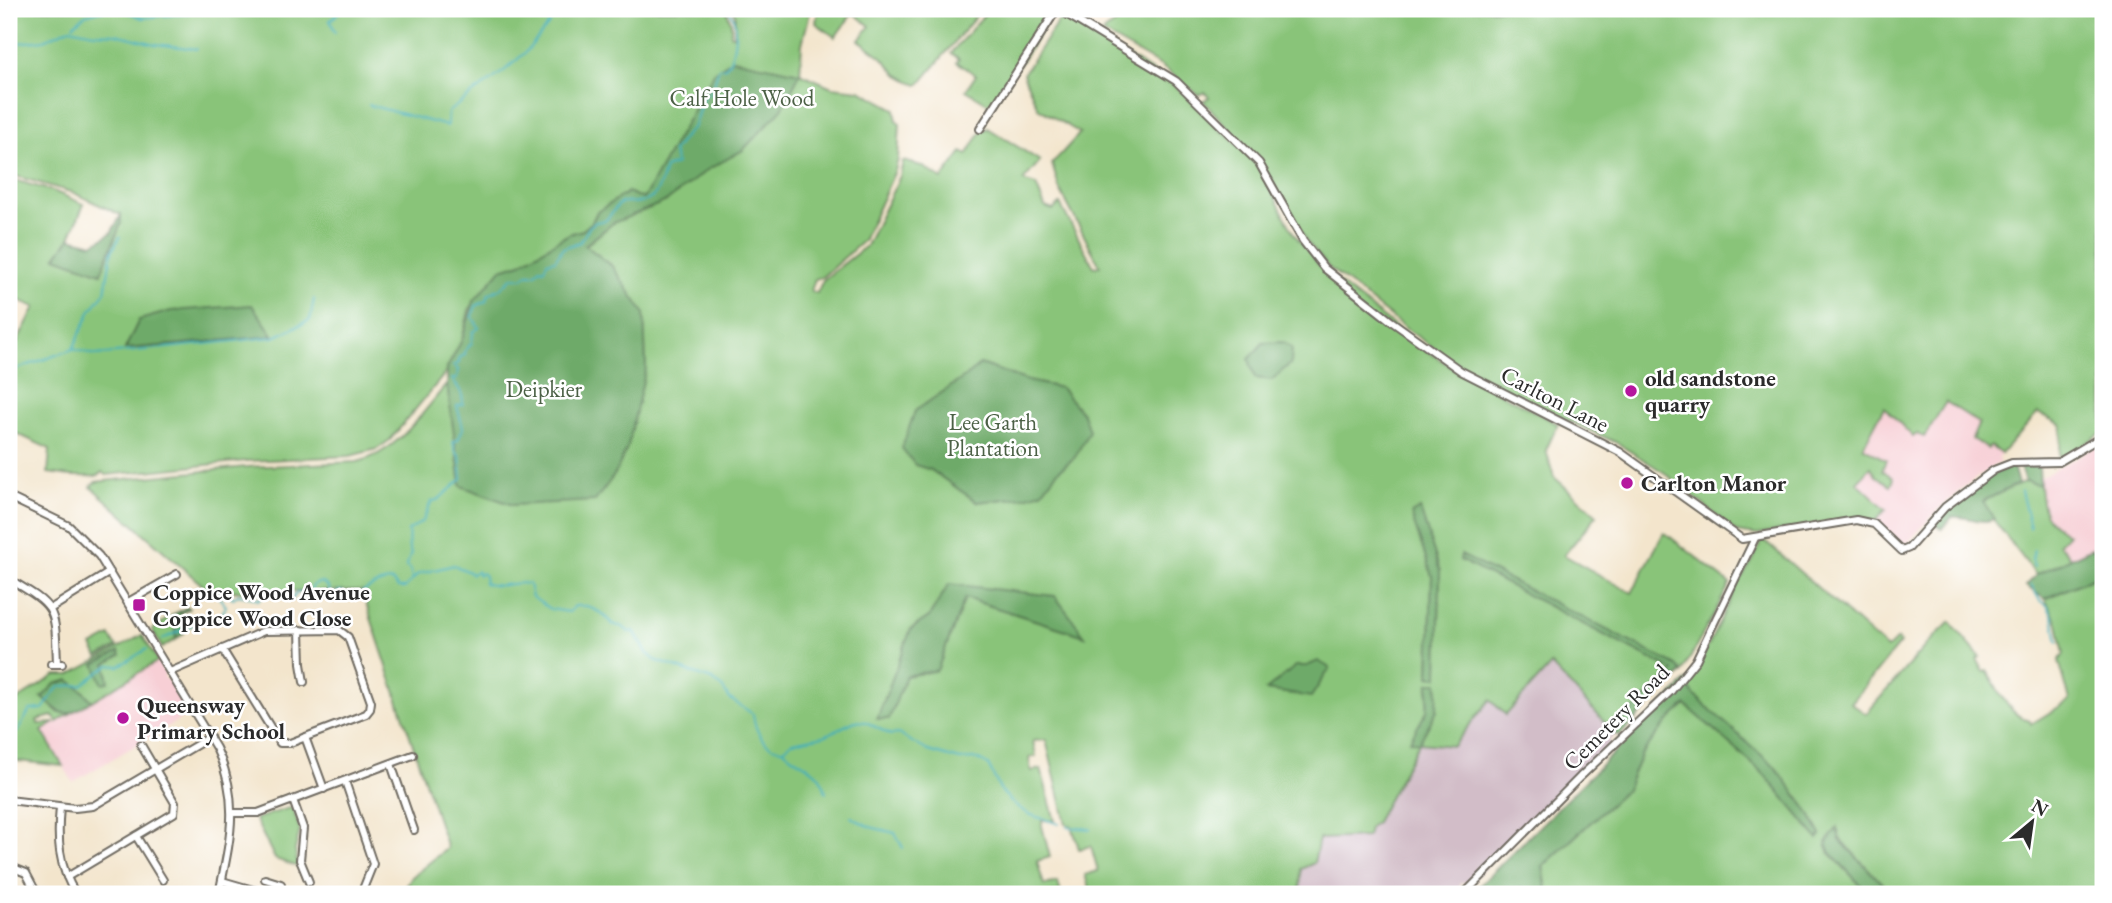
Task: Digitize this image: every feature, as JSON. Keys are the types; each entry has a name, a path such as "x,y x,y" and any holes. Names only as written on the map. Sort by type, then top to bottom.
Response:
{"street":[{"path":"980,129 1058,9"},
{"name":"Carlton Lane","path":"1058,9 1176,81 1259,163 1303,241 1324,268 1412,336 1461,370 1620,452 1742,539 1755,538"},
{"path":"1755,538 1856,520 1874,524 1902,551 1909,548 1945,507 1993,470 2012,463 2059,461 2103,436"},
{"path":"9,497 50,516 76,532 95,551 209,737 227,773 232,813 219,894"},
{"name":"Cemetery Road","path":"1464,894 1580,777 1672,690 1696,660 1755,538"},
{"path":"50,609 110,572"},
{"path":"128,602 177,574"},
{"path":"9,579 41,598 50,609 56,630 57,664"},
{"path":"300,630 304,682"},
{"path":"170,672 222,649 264,631 335,630 346,633 371,705 366,714 287,744 278,742 222,649"},
{"path":"9,800 60,807 93,806 209,737"},
{"path":"305,737 324,789"},
{"path":"66,877 174,813 175,803 141,745"},
{"path":"232,813 258,813 413,755"},
{"path":"391,764 414,830"},
{"path":"345,781 373,864 361,894"},
{"path":"293,800 303,828 300,860 309,883"},
{"path":"60,807 58,844 66,877 76,894"},
{"path":"136,836 163,880"},
{"path":"9,871 16,869 26,873 37,894"},
{"path":"222,881 268,894 269,880 281,884"}],"shaded area":[{"path":"1945,402 1979,423 1972,439 2001,454 1998,459 2000,462 1965,486 1936,512 1904,547 1875,522 1857,483 1871,467 1894,479 1882,470 1886,460 1863,447 1884,407 1913,437"},
{"path":"2103,442 2103,557 2092,548 2072,559 2058,544 2067,534 2048,522 2041,506 2040,478"},
{"name":"Queensway Primary School","path":"158,661 165,673 164,677 171,683 189,714 73,782 42,731"},
{"path":"1551,665 1616,735 1609,741 1610,745 1529,823 1524,823 1517,830 1517,836 1472,881 1460,883 1458,894 1300,894 1301,868 1319,839 1369,828 1376,822 1419,743 1453,746 1490,699 1507,715"}],"green space":[{"name":"Calf Hole Wood","path":"9,9 200,9 198,12 206,9 726,9 731,23 731,34 734,36 733,9 811,9 802,44 800,73 832,87 860,90 895,109 897,122 900,124 895,171 863,241 822,277 815,279 811,291 817,293 823,280 866,246 900,176 903,161 922,166 942,179 962,152 967,155 981,132 988,128 1040,161 1023,181 1036,185 1045,207 1053,210 1060,204 1094,267 1100,266 1059,188 1052,164 1080,133 1038,108 1023,74 1061,17 1066,18 1170,82 1224,131 1261,170 1294,234 1325,272 1421,347 1458,371 1558,424 1546,450 1554,477 1597,515 1564,555 1632,593 1664,532 1730,584 1682,673 1678,667 1461,556 1460,560 1674,671 1612,730 1551,665 1506,715 1490,700 1453,746 1419,743 1376,822 1369,828 1367,837 1319,839 1314,863 1301,869 1300,894 1091,894 1085,875 1098,871 1091,846 1079,849 1072,826 1066,824 1046,740 1033,741 1036,756 1029,758 1031,771 1041,769 1055,821 1042,820 1050,857 1037,861 1044,885 1058,882 1061,894 402,894 412,877 447,848 362,591 209,591 91,487 95,482 246,467 357,462 385,450 396,441 447,384 462,486 513,505 646,368 644,313 611,265 585,246 613,223 667,201 707,170 743,150 715,71 643,200 597,212 592,222 583,230 569,234 521,263 501,269 469,310 462,340 444,375 390,440 377,449 350,456 247,461 106,475 102,472 98,476 48,473 50,449 9,430 9,358 35,307 9,296 9,222 15,209 11,205 14,180 53,191 84,204 70,238 57,257 101,273 121,223 121,215 74,193 9,174","holes":["139,320 273,335 125,349","980,364 1028,381 1061,388 1075,457 1057,472 1042,492 1024,497 977,502 931,470 972,372","1420,510 1440,571 1438,677 1429,676 1432,576","949,585 1084,635 965,598 937,670 906,676 911,629 929,617","1429,683 1437,710 1411,740 1427,711"]},
{"path":"818,9 982,9 917,85 897,74 882,57 859,40 870,26 853,13 835,37 816,23"},
{"path":"989,9 1052,9 1054,12 992,106 966,90 976,75 957,62 959,59 951,53"},
{"path":"2103,9 2103,432 2059,458 2062,425 2038,413 2001,454 1972,439 1979,423 1946,402 1924,437 1917,434 1913,437 1884,407 1863,447 1886,460 1882,470 1894,478 1891,485 1876,476 1871,467 1857,482 1886,509 1875,522 1853,518 1757,535 1736,532 1665,473 1615,442 1547,411 1459,365 1405,328 1328,267 1307,242 1260,162 1203,101 1209,97 1204,92 1199,95 1161,66 1103,33 1121,18 1113,11"},
{"name":"Deipkier","path":"733,59 800,73 782,109 743,150 707,170 667,201 613,223 585,245 611,265 644,313 646,368 628,446 615,474 595,501 513,505 461,486 447,368 462,340 474,301 501,269 521,263 569,234 583,230 592,222 597,212 628,192 643,199 715,71"},
{"path":"121,215 121,223 101,273 56,257 70,238 93,244 111,233"},
{"path":"252,305 274,336 125,349 139,320 171,311"},
{"path":"1283,342 1292,348 1291,363 1272,380 1255,378 1249,359 1263,343"},
{"name":"Lee Garth Plantation","path":"980,364 1028,381 1061,388 1083,414 1089,431 1075,457 1057,472 1042,492 1024,497 977,502 931,470 915,465 902,448 915,411"},
{"path":"2013,466 2018,484 1983,501 1994,519 1984,521 1952,517 1942,529 1935,524 1970,489"},
{"path":"2020,467 2039,467 2040,485 2025,481"},
{"path":"2025,481 2040,485 2046,514 2068,534 2058,544 2072,559 2036,575 1986,510 1983,501"},
{"path":"1420,509 1440,571 1438,677 1429,676 1432,576 1411,514"},
{"path":"1763,539 1887,649 1897,639 1900,643 1851,703 1866,714 1927,644 1950,622 1980,657 1977,659 1984,672 1987,671 2010,707 2031,724 2070,700 2059,661 2064,654 2058,623 2045,599 2103,573 2103,894 1892,894 1840,839 1837,828 1829,852 1869,894 1548,894 1543,866 1626,790 1641,755 1667,722 1686,705 1764,774 1818,838 1821,835 1800,798 1695,696 1685,682 1695,673 1738,583"},
{"path":"2092,548 2103,557 2103,573 2045,599 2026,586 2036,575"},
{"path":"1461,555 1679,667 1682,673 1620,735 1616,735 1612,730 1674,671 1460,560"},
{"path":"949,584 1055,596 1085,636 965,598 937,670 906,676 889,719 877,719 911,629 929,617"},
{"path":"187,607 189,609 180,614 184,633 176,639 174,614"},
{"path":"174,614 176,639 162,648 152,630"},
{"path":"142,635 158,661 92,701 83,691 42,697 59,713 70,714 57,722 53,716 37,720 38,724 55,723 42,731 63,766 9,760 9,705 56,675 70,675"},
{"path":"110,636 117,647 98,657 92,646"},
{"path":"119,651 121,655 106,664 109,682 102,683 95,664"},
{"path":"1318,661 1330,668 1311,697 1266,690 1296,666 1307,666"},
{"path":"69,680 92,701 66,713 56,709 42,697 55,684"},
{"path":"1685,682 1695,696 1776,768 1807,809 1821,835 1818,839 1764,774 1686,705 1667,722 1641,755 1626,790 1543,866 1547,894 1523,894 1521,888 1514,894 1471,894"},
{"path":"1429,683 1438,683 1437,710 1419,743 1410,740 1427,711"},
{"path":"293,809 300,830 295,850 298,867 275,859 255,819"},
{"path":"1837,828 1840,840 1892,894 1869,894 1830,852 1826,844"}],"waterway":[{"path":"73,25 85,15 107,9"},
{"path":"121,9 142,18 184,14 200,9"},
{"path":"330,21 342,9"},
{"path":"412,579 410,569 406,567 411,553 408,531 423,521 431,502 439,499 462,479 460,457 453,442 458,440 463,428 457,406 463,404 461,392 452,379 457,379 458,369 453,366 465,355 472,343 473,332 479,328 472,316 476,306 486,301 489,294 513,277 523,278 528,274 535,274 540,268 544,269 547,262 555,260 563,248 580,242 590,226 606,220 619,204 644,202 654,196 665,168 676,164 673,152 694,126 704,94 711,93 719,68 726,67 729,61 734,46 735,29 732,14 728,9"},
{"path":"330,20 335,32"},
{"path":"369,105 447,126 448,112 526,52 550,23"},
{"path":"9,44 44,40 70,28 197,49"},
{"path":"9,372 73,349 91,310 105,292 112,251 120,237"},
{"path":"73,349 96,355 274,337 310,320 314,299"},
{"path":"2021,491 2030,528"},
{"path":"2034,550 2034,567"},
{"path":"163,639 199,622 221,616 226,606 218,596 220,592 228,593 233,598 238,595 258,600 267,592 273,591 283,598 292,599 297,593 310,591 314,584 322,582 328,587 331,597 340,591 354,599 381,583 392,581 398,588 405,588 418,574 454,565 472,574 477,571 479,575 482,573 485,576 484,583 491,585 529,584 532,597 550,609 569,612 575,606 587,606 603,614 612,624 629,632 634,631 647,653 655,660 712,680 721,686 730,699 753,714 758,733 771,746 784,749 792,742 824,736 855,721 866,722 891,735 898,734 928,751 960,760 981,761 988,765 1001,791 1015,805 1028,814 1059,824"},
{"path":"2031,585 2053,617 2058,642"},
{"path":"12,734 18,731 30,710 43,709 61,686 82,685 109,665 119,666 147,649"},
{"path":"783,749 819,776 826,793"},
{"path":"851,817 870,827 895,833 903,848"},
{"path":"1067,827 1091,829"}],"place":[{"name":"old sandstone quarry","path":"1631,391"},
{"name":"Carlton Manor","path":"1627,483"},
{"name":"Coppice Wood Avenue Coppice Wood Close","path":"139,605"},
{"name":"Queensway Primary School","path":"123,718"}]}
